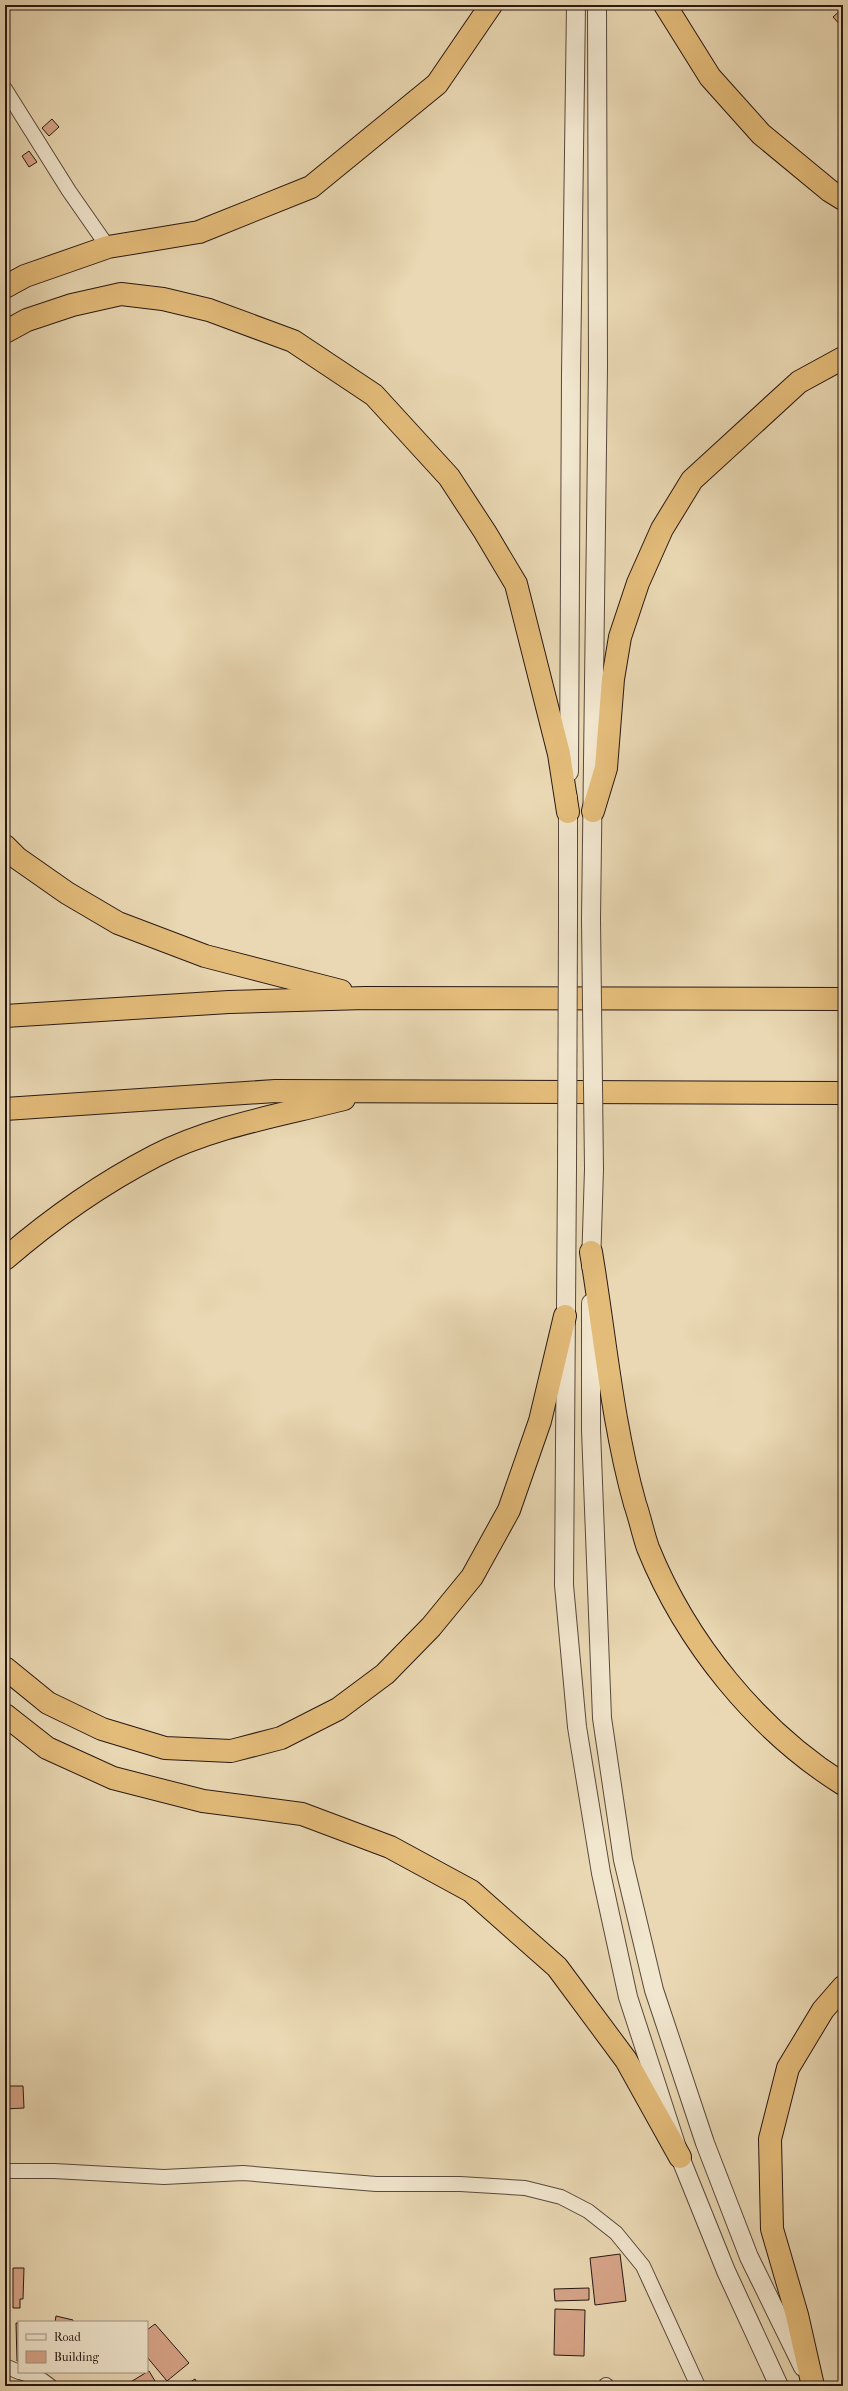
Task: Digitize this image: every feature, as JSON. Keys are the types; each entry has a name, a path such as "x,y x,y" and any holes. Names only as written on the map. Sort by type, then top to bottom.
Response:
{"highway":[{"path":"5,287 25,276 108,247 199,232 311,187 437,84 491,5"},
{"path":"665,5 710,76 761,134 830,191 843,199"},
{"path":"5,332 27,320 72,305 121,294 163,299 209,310 293,341 374,395 449,477 485,532 516,584 559,754 568,812"},
{"path":"593,811 606,768 613,680 620,638 638,583 662,529 692,480 799,382 843,358"},
{"path":"5,846 17,858 67,893 118,923 205,956 365,998"},
{"path":"5,1016 229,1002 365,998 843,999"},
{"path":"5,1259 44,1226 90,1195 156,1156 217,1132 378,1090"},
{"path":"5,1108 275,1091 378,1090 843,1093"},
{"path":"592,1252 617,1425 630,1485 648,1547 678,1610 722,1675 770,1727 822,1771 843,1784"},
{"path":"5,1668 48,1703 102,1729 165,1748 231,1751 280,1738 338,1709 385,1674 431,1627 472,1577 510,1510 540,1421 565,1316"},
{"path":"5,1715 47,1748 113,1778 203,1800 302,1814 390,1847 470,1891 557,1967 626,2060 680,2157"},
{"path":"813,2386 797,2315 772,2230 770,2139 788,2068 823,2010 843,1987"}],"street":[{"path":"576,5 571,374 564,1585 577,1727 601,1874 628,1997 680,2157 726,2271 778,2386"},
{"path":"597,5 598,368 591,920 594,1169 591,1430 602,1718 623,1860 654,1990 705,2143 749,2257 813,2386"},
{"path":"5,89 70,191 108,247"},
{"path":"5,2171 54,2171 164,2176 243,2173 376,2184 460,2184 525,2188 561,2197 588,2211 616,2234 643,2266 698,2386"},
{"path":"5,2366 18,2371"},
{"path":"23,2373 42,2380 50,2386"}],"building":[{"path":"843,8 843,28 833,17"},
{"path":"52,119 59,127 49,136 42,128"},
{"path":"29,151 37,162 29,167 22,156"},
{"path":"5,2086 23,2086 24,2108 5,2109"},
{"path":"620,2254 626,2301 595,2305 590,2258"},
{"path":"13,2268 24,2268 23,2299 20,2299 20,2308 13,2308"},
{"path":"589,2288 589,2300 555,2301 554,2289"},
{"path":"555,2309 585,2310 584,2356 554,2355"},
{"path":"56,2316 73,2320 73,2321 55,2321"},
{"path":"16,2323 18,2323 18,2361"},
{"path":"155,2324 189,2363 167,2381 148,2358 148,2329"},
{"path":"148,2372 158,2386 124,2386 145,2373 148,2373"},
{"path":"195,2379 199,2386 184,2386"}]}
